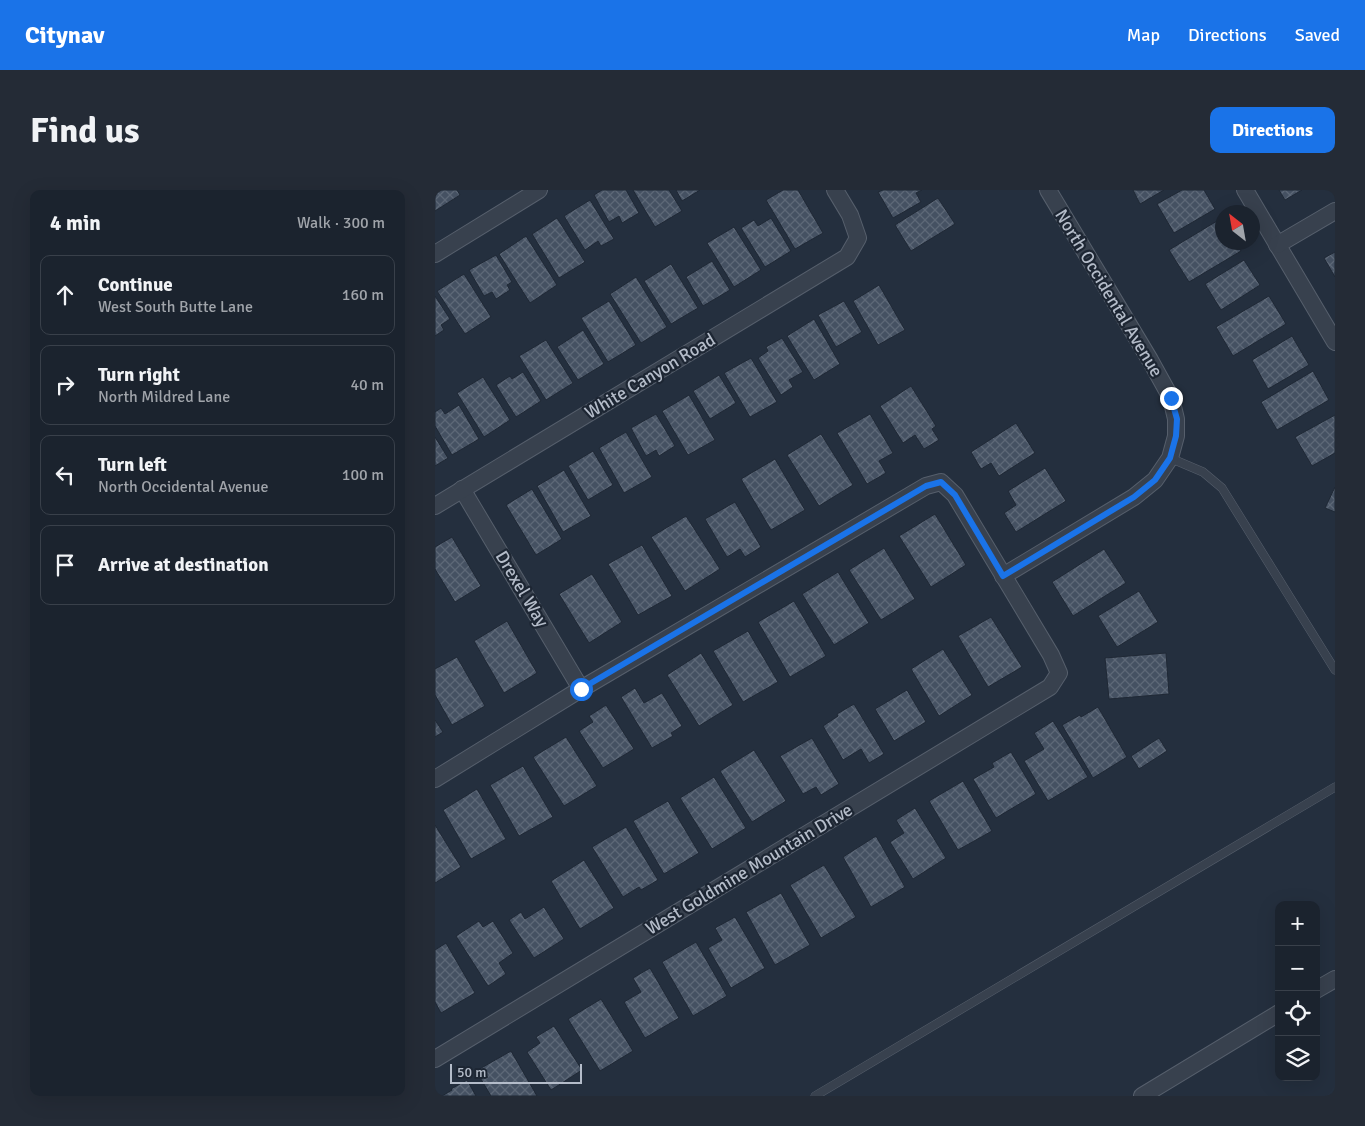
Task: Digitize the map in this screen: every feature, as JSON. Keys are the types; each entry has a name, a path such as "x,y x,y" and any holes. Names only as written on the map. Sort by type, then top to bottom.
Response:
{"street":[{"path":"435,254 539,190"},
{"name":"White Canyon Road","path":"435,506 847,257 858,238 850,215 835,190"},
{"name":"North Occidental Avenue","path":"1003,576 1134,497 1155,480 1170,458 1176,436 1177,419 1171,398 1047,190"},
{"path":"1245,190 1335,342"},
{"path":"1277,245 1335,211"},
{"path":"435,779 581,689 926,486 941,482 955,495 1003,576"},
{"name":"Drexel Way","path":"463,489 581,689"},
{"name":"West Goldmine Mountain Drive","path":"435,1059 1050,687 1059,673 1051,655 1003,576"},
{"path":"1320,988 1335,979"},
{"path":"1143,1096 1275,1015"}],"lane":[{"path":"1170,458 1203,472 1222,488 1235,506 1335,670"},
{"path":"815,1096 1335,787"}],"building":[{"path":"435,190 457,190 460,195 435,211"},
{"path":"602,190 626,190 639,213 622,223 619,216 609,222 594,195"},
{"path":"633,190 669,190 682,211 655,227"},
{"path":"676,190 700,190 682,201"},
{"path":"783,190 798,190 823,233 795,249 766,200"},
{"path":"883,190 922,190 916,193 921,202 893,218 878,192"},
{"path":"1133,190 1164,190 1140,204"},
{"path":"1182,190 1204,190 1215,209 1174,233 1157,204"},
{"path":"1279,190 1302,190 1285,200"},
{"path":"938,198 955,224 911,251 895,225"},
{"path":"590,200 614,239 601,246 598,241 585,250 564,216"},
{"path":"557,218 585,262 559,278 532,234"},
{"path":"771,218 791,251 765,267 741,228 754,220 758,226"},
{"path":"1215,222 1215,250 1241,251 1189,282 1169,250"},
{"path":"734,227 761,270 734,287 707,243"},
{"path":"526,236 557,285 530,303 499,254"},
{"path":"1335,252 1335,277 1324,258"},
{"path":"496,255 512,282 507,285 510,290 496,299 492,292 484,296 469,270"},
{"path":"1244,260 1260,285 1221,310 1205,284"},
{"path":"712,261 730,290 703,306 686,277"},
{"path":"671,264 698,308 671,324 644,281"},
{"path":"464,274 491,317 465,334 437,291"},
{"path":"636,277 667,327 641,343 610,294"},
{"path":"879,285 905,330 878,345 853,301"},
{"path":"435,296 450,319 441,325 444,330 435,336"},
{"path":"1269,296 1286,324 1233,356 1216,327"},
{"path":"609,301 636,345 608,362 581,318"},
{"path":"844,301 862,332 836,347 818,315"},
{"path":"814,319 840,364 814,380 787,336"},
{"path":"583,330 604,364 578,380 557,347"},
{"path":"1292,336 1309,365 1268,389 1252,360"},
{"path":"782,338 803,372 789,380 793,387 781,395 758,358 768,351 766,347"},
{"path":"546,340 573,383 546,400 519,356"},
{"path":"751,358 777,402 750,417 724,373"},
{"path":"1313,371 1329,400 1277,430 1261,402"},
{"path":"523,372 541,401 516,417 496,385 510,376 512,379"},
{"path":"719,375 736,403 710,419 693,391"},
{"path":"483,377 510,420 484,437 457,393"},
{"path":"911,386 936,426 932,429 939,440 924,449 915,435 903,443 880,406"},
{"path":"689,395 715,440 688,455 662,411"},
{"path":"459,405 479,439 452,455 435,426 435,412 441,408 445,414"},
{"path":"656,414 675,446 659,456 656,450 646,456 631,428"},
{"path":"870,414 893,453 879,461 886,473 867,484 837,433"},
{"path":"1335,415 1335,453 1312,466 1295,437"},
{"path":"1016,423 1035,453 999,476 991,463 981,469 971,452"},
{"path":"626,432 652,477 624,493 599,448"},
{"path":"821,434 853,485 819,506 787,455"},
{"path":"435,437 448,458 435,466"},
{"path":"593,451 613,485 588,500 568,466"},
{"path":"775,459 805,510 771,530 741,479"},
{"path":"1045,468 1066,501 1016,532 1004,513 1016,505 1008,491"},
{"path":"564,470 591,516 563,532 537,486"},
{"path":"1335,487 1335,512 1325,508"},
{"path":"532,489 562,539 536,555 506,505"},
{"path":"735,502 761,547 745,557 740,549 727,557 705,519"},
{"path":"935,514 966,565 931,587 899,536"},
{"path":"686,516 720,569 685,591 651,537"},
{"path":"452,537 481,586 455,602 435,569 435,547"},
{"path":"642,545 672,596 638,615 608,564"},
{"path":"884,548 915,599 881,620 849,570"},
{"path":"1104,549 1126,583 1073,616 1052,582"},
{"path":"838,572 869,623 834,645 802,594"},
{"path":"592,574 622,622 589,643 559,594"},
{"path":"1139,591 1158,622 1117,647 1098,616"},
{"path":"794,601 826,656 790,677 758,622"},
{"path":"991,617 1022,667 988,687 958,636"},
{"path":"507,621 537,673 504,693 474,641"},
{"path":"748,631 778,682 743,702 713,651"},
{"path":"943,649 972,695 939,716 911,669"},
{"path":"701,653 733,705 699,726 667,675"},
{"path":"1166,653 1169,694 1109,699 1105,658"},
{"path":"457,657 485,706 452,725 435,695 435,669"},
{"path":"635,688 644,703 662,693 682,726 671,733 673,736 652,748 621,697"},
{"path":"907,690 926,722 894,741 875,709"},
{"path":"854,704 884,754 869,763 861,749 843,760 823,726 838,716 837,714"},
{"path":"606,705 634,749 603,768 579,731 593,722 589,716"},
{"path":"1098,707 1127,757 1093,778 1062,725"},
{"path":"435,720 443,732 435,737"},
{"path":"1053,721 1088,777 1048,801 1024,761 1044,749 1034,733"},
{"path":"566,737 597,786 564,806 533,757"},
{"path":"812,738 839,784 821,795 816,787 803,794 780,756"},
{"path":"1159,738 1167,751 1139,769 1131,756"},
{"path":"754,750 786,801 752,822 720,771"},
{"path":"1011,752 1036,794 996,818 973,779 994,767 992,763"},
{"path":"523,766 553,817 519,836 490,785"},
{"path":"714,777 746,828 712,849 680,798"},
{"path":"963,781 992,831 958,850 929,801"},
{"path":"477,789 506,839 471,859 443,810"},
{"path":"668,801 699,853 664,874 633,821"},
{"path":"915,808 946,858 913,879 890,842 904,833 896,820"},
{"path":"435,825 461,867 435,883"},
{"path":"626,827 658,880 641,890 639,887 623,897 592,847"},
{"path":"876,836 905,887 871,907 843,857"},
{"path":"584,860 614,908 580,929 551,881"},
{"path":"824,865 856,917 821,938 790,885"},
{"path":"781,893 810,945 775,965 746,912"},
{"path":"544,907 564,939 534,958 509,920 521,912 525,919"},
{"path":"735,917 765,968 731,988 708,948 722,940 715,928"},
{"path":"479,921 483,927 493,921 513,953 499,963 506,974 488,986 456,936"},
{"path":"696,942 727,996 693,1016 662,962"},
{"path":"446,943 475,993 441,1013 435,1002 435,950"},
{"path":"650,968 679,1018 645,1038 624,1002 641,992 633,978"},
{"path":"601,999 633,1051 600,1071 568,1019"},
{"path":"554,1026 582,1070 551,1090 527,1052 540,1043 536,1037"},
{"path":"511,1051 537,1096 491,1096 476,1071"},
{"path":"467,1080 476,1096 442,1096 451,1089"}],"route":[{"path":"581,689 926,486 941,482 955,495 1003,576 1134,497 1155,480 1170,458 1176,436 1177,419 1171,398"}]}
